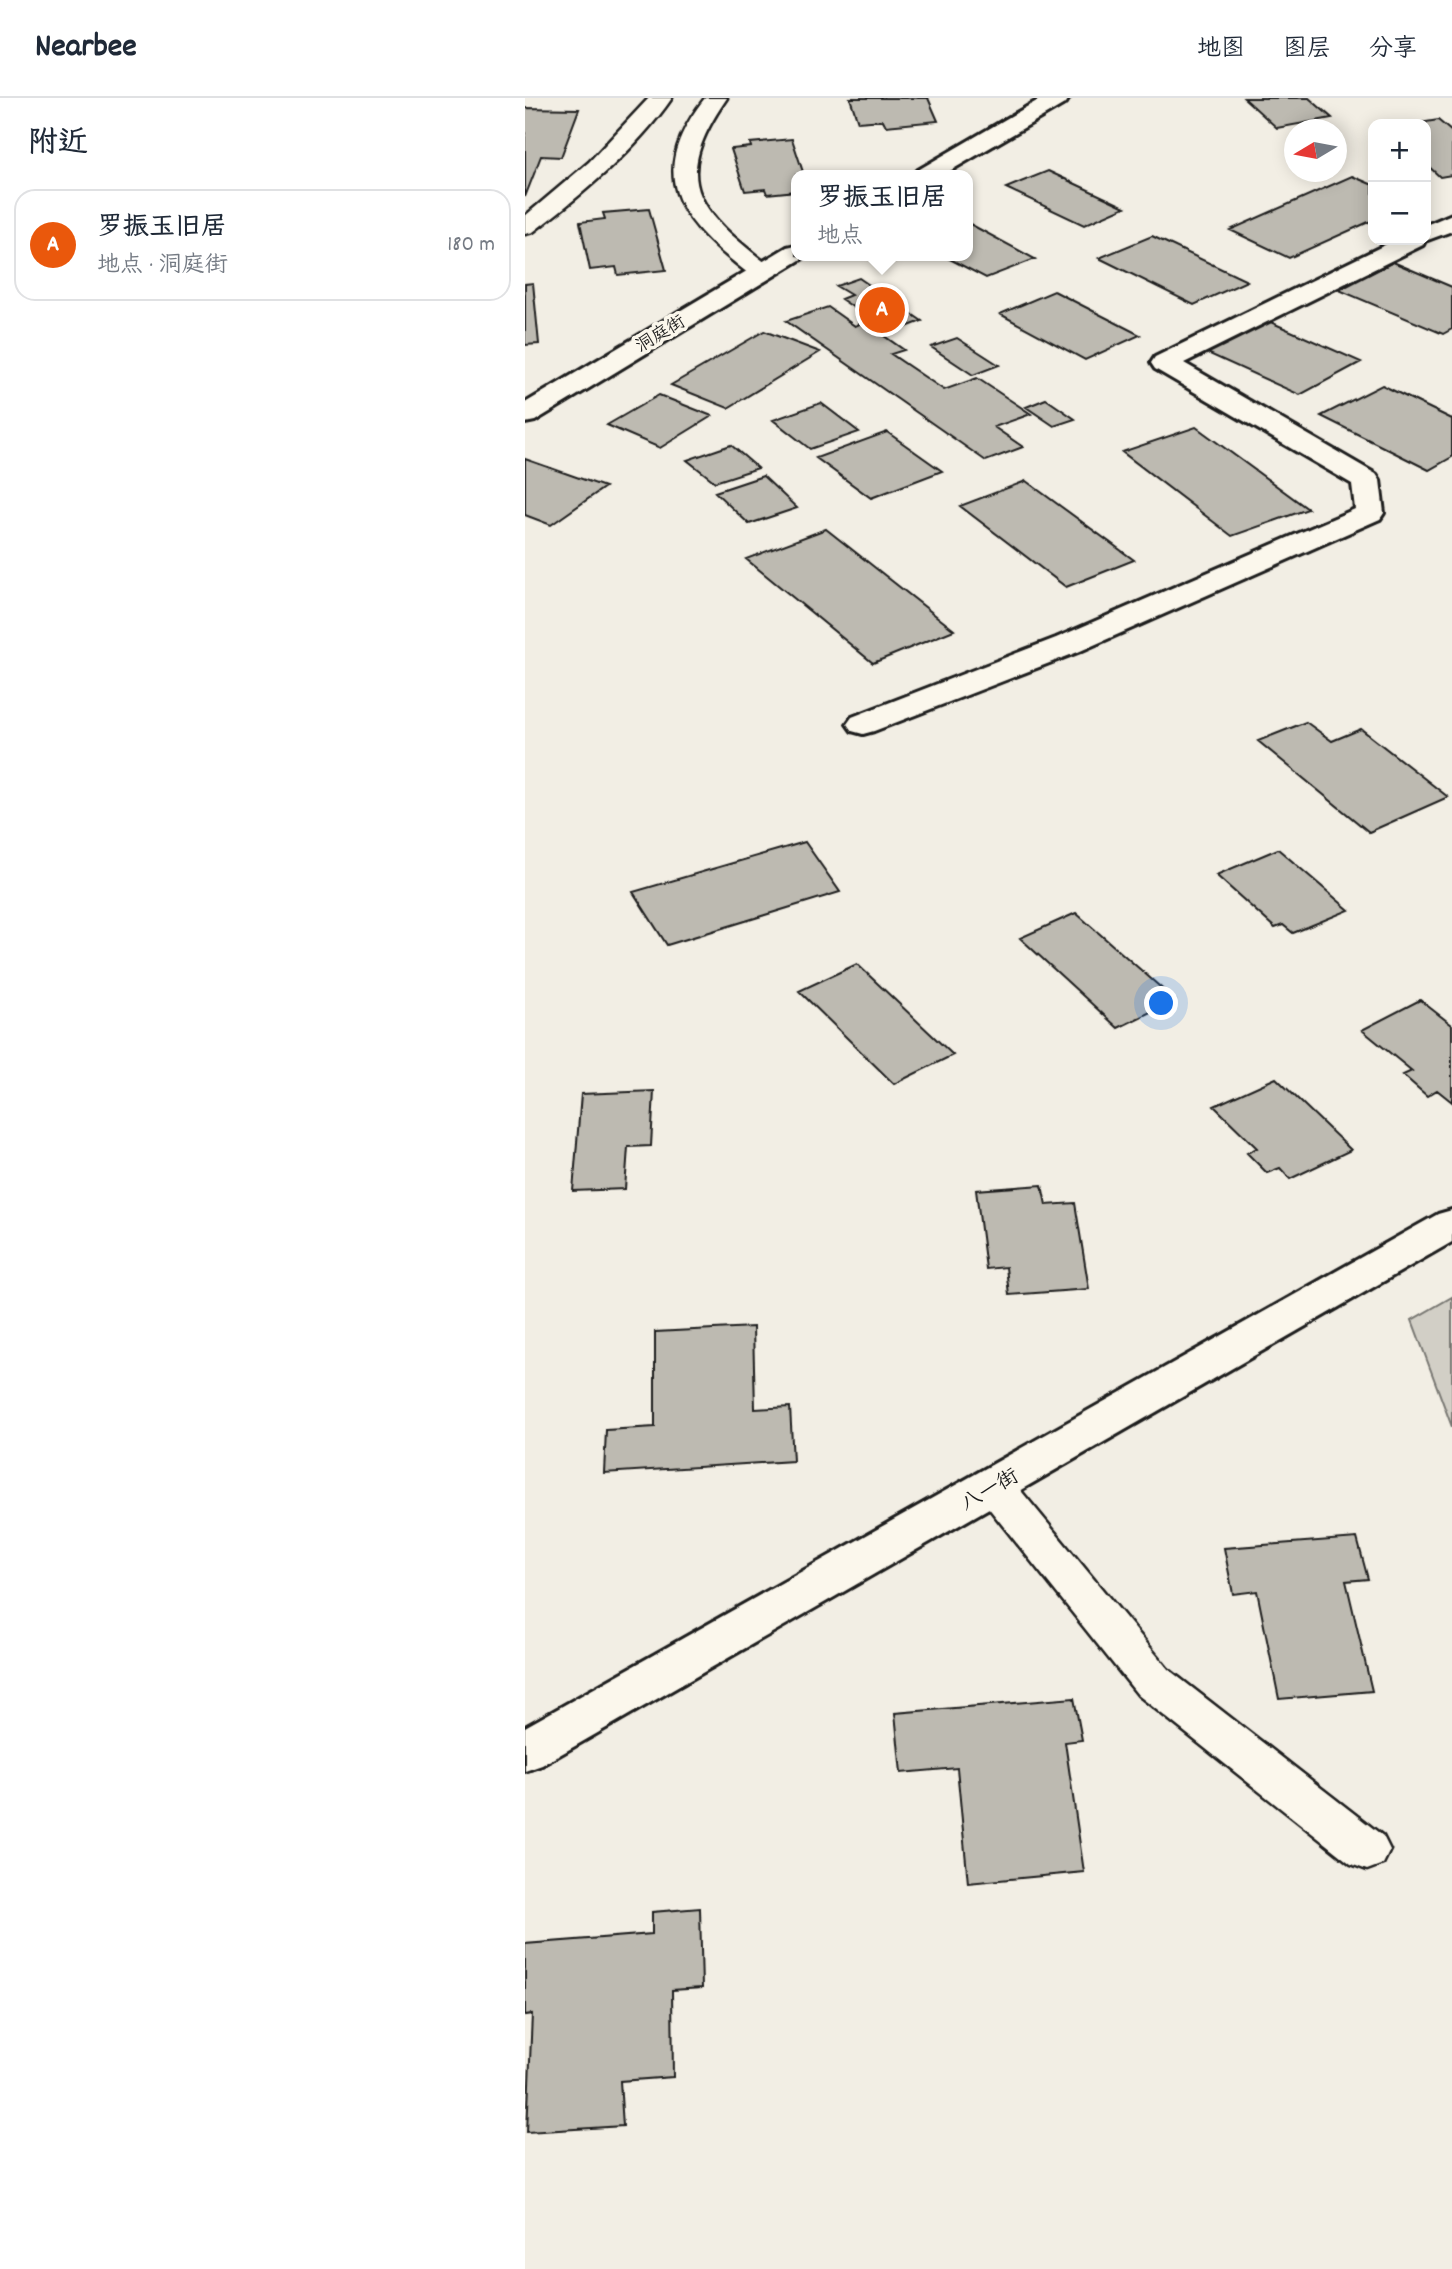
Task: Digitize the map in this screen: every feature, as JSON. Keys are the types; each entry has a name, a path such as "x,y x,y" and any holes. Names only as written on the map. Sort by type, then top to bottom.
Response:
{"street":[{"path":"935,170 1058,98"},
{"path":"1431,232 1452,221"},
{"path":"863,724 1067,645 1370,513 1366,480 1164,363 1405,245"},
{"name":"洞庭街","path":"525,415 791,255"},
{"name":"八一街","path":"525,1751 1452,1224"}],"lane":[{"path":"525,227 554,206 615,150 661,98"},
{"path":"716,98 691,136 685,170 689,200 716,235 762,272"},
{"path":"994,1486 1153,1682 1367,1850"}],"shaded area":[{"path":"1452,1297 1452,1427 1412,1320"}],"building":[{"path":"850,98 928,98 938,121 886,126 883,120 858,122"},
{"path":"1244,98 1309,98 1332,118 1284,119 1284,127 1277,128"},
{"path":"525,108 579,109 561,157 541,156 525,197"},
{"path":"1438,120 1452,132 1452,175 1440,177 1431,169 1431,121"},
{"path":"792,139 802,170 791,170 791,192 767,194 765,189 745,191 731,149 751,147 750,143"},
{"path":"1048,171 1125,207 1084,225 1006,188"},
{"path":"1352,176 1368,183 1368,222 1289,258 1230,230 1338,182 1347,182 1347,178"},
{"path":"649,209 666,270 618,275 616,267 590,270 580,222 605,219 603,213"},
{"path":"973,226 1035,259 986,278 954,261 973,261"},
{"path":"1152,236 1247,281 1194,305 1099,258"},
{"path":"1393,262 1452,287 1452,329 1443,334 1339,290"},
{"path":"859,278 922,321 891,333 841,299 851,295 836,286"},
{"path":"533,283 539,344 525,345 525,284"},
{"path":"1054,291 1140,335 1085,360 1000,314"},
{"path":"828,307 855,326 864,322 904,350 891,354 944,390 977,378 1031,414 994,427 1023,447 986,461 786,321"},
{"path":"1266,320 1361,362 1300,395 1205,352"},
{"path":"764,331 820,352 728,408 671,385"},
{"path":"957,338 999,365 973,375 931,347"},
{"path":"1382,385 1452,419 1452,457 1429,470 1321,416"},
{"path":"659,395 712,416 660,448 607,425"},
{"path":"1046,399 1075,419 1054,426 1026,407"},
{"path":"821,403 859,432 810,449 773,420"},
{"path":"1196,427 1308,509 1232,536 1122,452"},
{"path":"887,432 942,471 871,498 816,458"},
{"path":"731,445 758,468 715,482 687,460"},
{"path":"525,459 605,487 551,525 525,515"},
{"path":"763,476 797,508 749,524 715,492"},
{"path":"1026,481 1134,560 1066,587 960,506"},
{"path":"826,529 954,630 873,663 746,559"},
{"path":"1306,722 1332,741 1361,729 1448,797 1369,832 1258,741"},
{"path":"805,842 840,892 667,945 633,892"},
{"path":"1278,849 1349,910 1293,933 1283,925 1275,928 1216,875"},
{"path":"1076,913 1175,1000 1118,1028 1020,938"},
{"path":"857,964 953,1055 894,1084 799,991"},
{"path":"1420,1000 1452,1025 1452,1102 1437,1090 1427,1096 1403,1075 1412,1071 1362,1030"},
{"path":"1276,1078 1351,1150 1290,1179 1280,1168 1267,1173 1247,1153 1257,1148 1214,1106"},
{"path":"654,1091 651,1146 628,1147 625,1189 573,1191 581,1094"},
{"path":"1042,1185 1046,1205 1075,1203 1089,1289 1009,1295 1006,1267 986,1269 976,1190"},
{"path":"753,1327 755,1409 790,1407 793,1461 604,1473 606,1430 655,1427 655,1332"},
{"path":"1357,1538 1368,1579 1346,1581 1372,1691 1279,1699 1257,1591 1233,1594 1224,1548"},
{"path":"1074,1698 1082,1740 1065,1742 1084,1872 968,1883 957,1768 901,1773 895,1713"},
{"path":"700,1908 702,1988 672,1990 673,2077 620,2081 623,2126 527,2132 532,2014 525,2015 525,1944 652,1934 652,1912"}],"place":[{"name":"罗振玉旧居","path":"882,310"}]}
